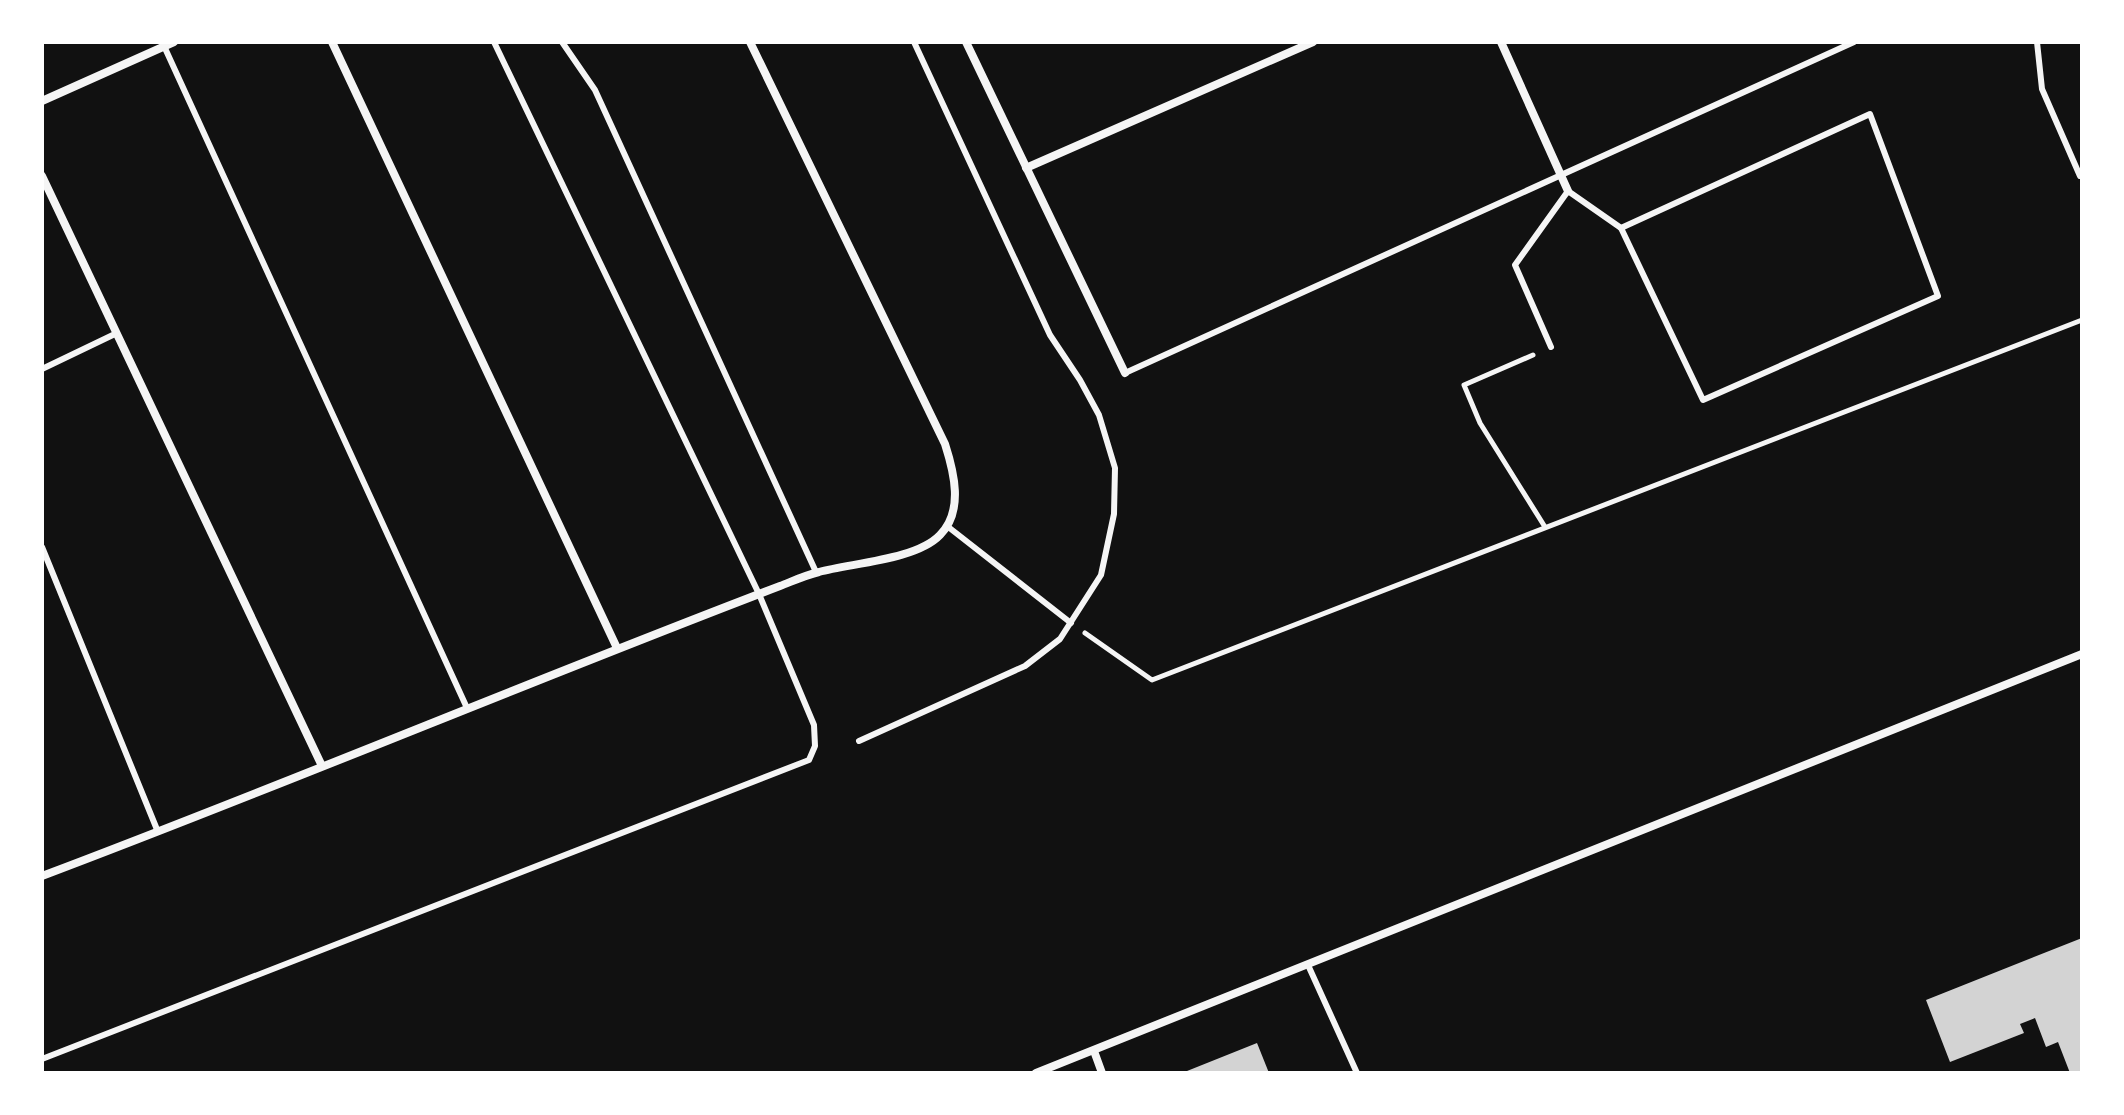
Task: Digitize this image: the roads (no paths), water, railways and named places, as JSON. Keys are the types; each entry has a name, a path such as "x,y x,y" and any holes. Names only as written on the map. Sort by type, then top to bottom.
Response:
{"street":[{"path":"42,101 174,42"},
{"path":"332,42 617,648"},
{"path":"42,876 816,572 903,553 938,537 947,526 955,499 954,477 945,444 750,42"},
{"path":"966,42 1125,373"},
{"path":"1026,168 1313,42"},
{"path":"1501,42 1568,191"},
{"path":"42,176 322,766"},
{"path":"1036,1073 2082,654"},
{"path":"1094,1051 1102,1073"}],"lane":[{"path":"42,1059 809,760 815,746 814,725 759,594 494,42"},
{"path":"562,42 595,90 816,572"},
{"path":"859,741 1025,666 1060,639 1101,575 1114,514 1115,468 1099,415 1050,335 914,42"},
{"path":"1125,373 1854,42"},
{"path":"2037,42 2042,89 2080,176"},
{"path":"164,46 467,708"},
{"path":"1551,347 1515,265 1568,191 1621,228 1703,400 1938,296 1870,114 1621,228"},
{"path":"42,369 117,333"},
{"path":"947,526 1071,623"},
{"path":"42,547 158,832"},
{"path":"1308,965 1357,1073"}]}
